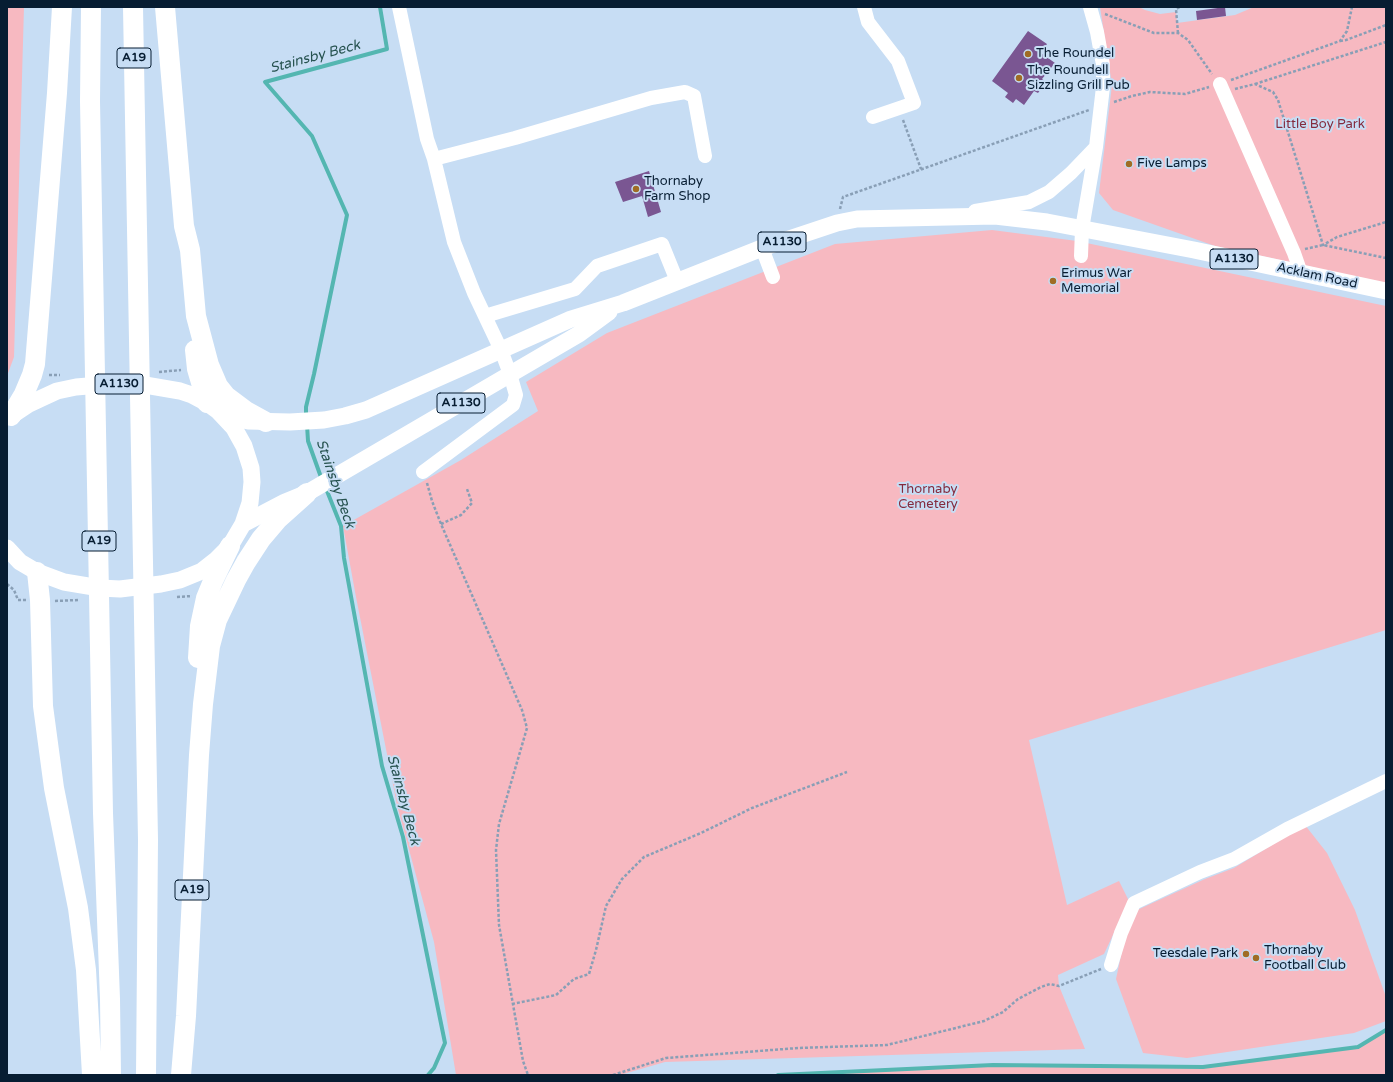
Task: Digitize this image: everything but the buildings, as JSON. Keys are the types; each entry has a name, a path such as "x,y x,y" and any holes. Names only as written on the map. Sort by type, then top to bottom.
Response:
{"highway":[{"path":"9,418 24,394 35,364 57,93 62,7"},
{"name":"A19","path":"91,7 90,109 102,759 111,1075"},
{"name":"A19","path":"133,7 148,840 146,1075"},
{"path":"165,7 184,226 190,250 196,316 208,365 218,386 226,396 246,411 266,422"},
{"path":"196,316 194,342 197,369 212,407"},
{"name":"A19","path":"181,1075 186,1016 199,755 210,646 217,620 236,580 261,539 278,519 310,491"},
{"name":"A19","path":"203,704 198,677 200,626 206,598 212,581 230,546"},
{"path":"34,570 40,600 44,714 54,788 78,908 85,962 92,1075"}],"main road":[{"name":"A1130","path":"9,418 28,404 57,391 100,385 123,384 145,385 180,391 192,395 212,407 248,421 290,422 324,420 366,410 571,319 623,303 762,248 837,223 857,219 995,216 1047,222 1082,229"},
{"name":"Acklam Road","path":"1082,229 1194,250 1386,290"},
{"name":"A1130","path":"243,524 310,491 343,472 579,334 623,303"},
{"path":"7,548 20,562 34,570 64,582 100,588 120,589 161,584 180,580 202,571 230,546 243,524 250,503 252,482 251,468 244,446 234,428 212,407"},
{"path":"7,564 34,570"}],"street":[{"path":"399,7 427,139 434,159 454,242 484,316 501,350 516,395 513,405 423,472"},
{"path":"864,7 868,22 898,61 914,103 873,117"},
{"path":"1081,256 1082,229 1096,147 1104,87 1103,65 1097,32 1090,8"},
{"path":"1222,86 1294,252 1300,273"},
{"path":"434,159 515,138 652,98 685,92 694,96 705,156"},
{"path":"949,216 1029,202 1049,192 1071,173 1096,147"},
{"path":"484,316 576,289 597,266 662,244 677,281"},
{"path":"762,248 773,278"},
{"path":"1111,965 1121,933 1134,903 1200,872 1234,859 1287,829 1386,781"}],"path":[{"path":"1178,33 1176,9 1180,7"},
{"path":"1340,41 1347,31 1352,7"},
{"path":"1090,8 1154,32 1178,33 1188,40 1222,86"},
{"path":"837,223 843,197 1132,96 1150,92 1185,94 1222,86 1386,25"},
{"path":"1222,86 1255,84 1386,42"},
{"path":"1255,84 1273,92 1278,100 1323,244"},
{"path":"899,108 921,169"},
{"path":"1294,252 1323,244 1337,237 1386,222"},
{"path":"1323,244 1386,258"},
{"path":"32,375 64,374"},
{"path":"423,472 441,524 522,710 527,728 498,824 496,850 500,925 512,1004 523,1062 528,1075"},
{"path":"441,524 461,515 472,503 467,489"},
{"path":"512,1004 556,996 574,980 588,974 596,950 606,906 622,879 644,857 701,833 752,808 848,772"},
{"path":"613,1075 666,1058 798,1048 887,1045 984,1021 1003,1012 1018,999 1041,987 1050,984 1059,986 1111,965"}],"green space":[{"path":"7,7 24,7 14,357 7,376"},
{"name":"Little Boy Park","path":"1100,7 1139,7 1160,14 1176,12 1177,23 1235,15 1254,7 1386,7 1386,285 1215,246 1113,210 1099,193 1112,85"},
{"name":"Thornaby Cemetery","path":"992,230 1077,241 1386,306 1386,630 1029,740 1067,905 1119,881 1129,901 1104,954 1058,975 1059,986 1085,1049 665,1062 620,1075 456,1075 434,942 397,805 343,526 461,460 538,411 526,382 607,333 835,244"},
{"name":"Teesdale Park","path":"1305,825 1327,853 1355,910 1386,997 1386,1021 1354,1033 1187,1058 1143,1053 1116,979 1127,928 1135,911 1205,879 1234,868"},
{"path":"1386,1030 1386,1075 778,1075 993,1065 1203,1067 1358,1047"}],"waterway":[{"name":"Stainsby Beck","path":"306,417 306,407 347,215 312,136 265,82 387,49 380,7"},
{"name":"Stainsby Beck","path":"307,425 308,441 322,480"},
{"name":"Stainsby Beck","path":"325,486 341,526 344,558 382,766 403,837 445,1043 434,1068 428,1075"},
{"path":"778,1075 993,1065 1203,1067 1358,1047 1386,1030"}],"place":[{"name":"The Roundel","path":"1028,54"},
{"name":"The Roundell Sizzling Grill Pub","path":"1019,78"},
{"name":"Five Lamps","path":"1129,164"},
{"name":"Thornaby Farm Shop","path":"636,189"},
{"name":"Erimus War Memorial","path":"1053,281"},
{"name":"Teesdale Park","path":"1246,954"},
{"name":"Thornaby Football Club","path":"1256,958"}]}
